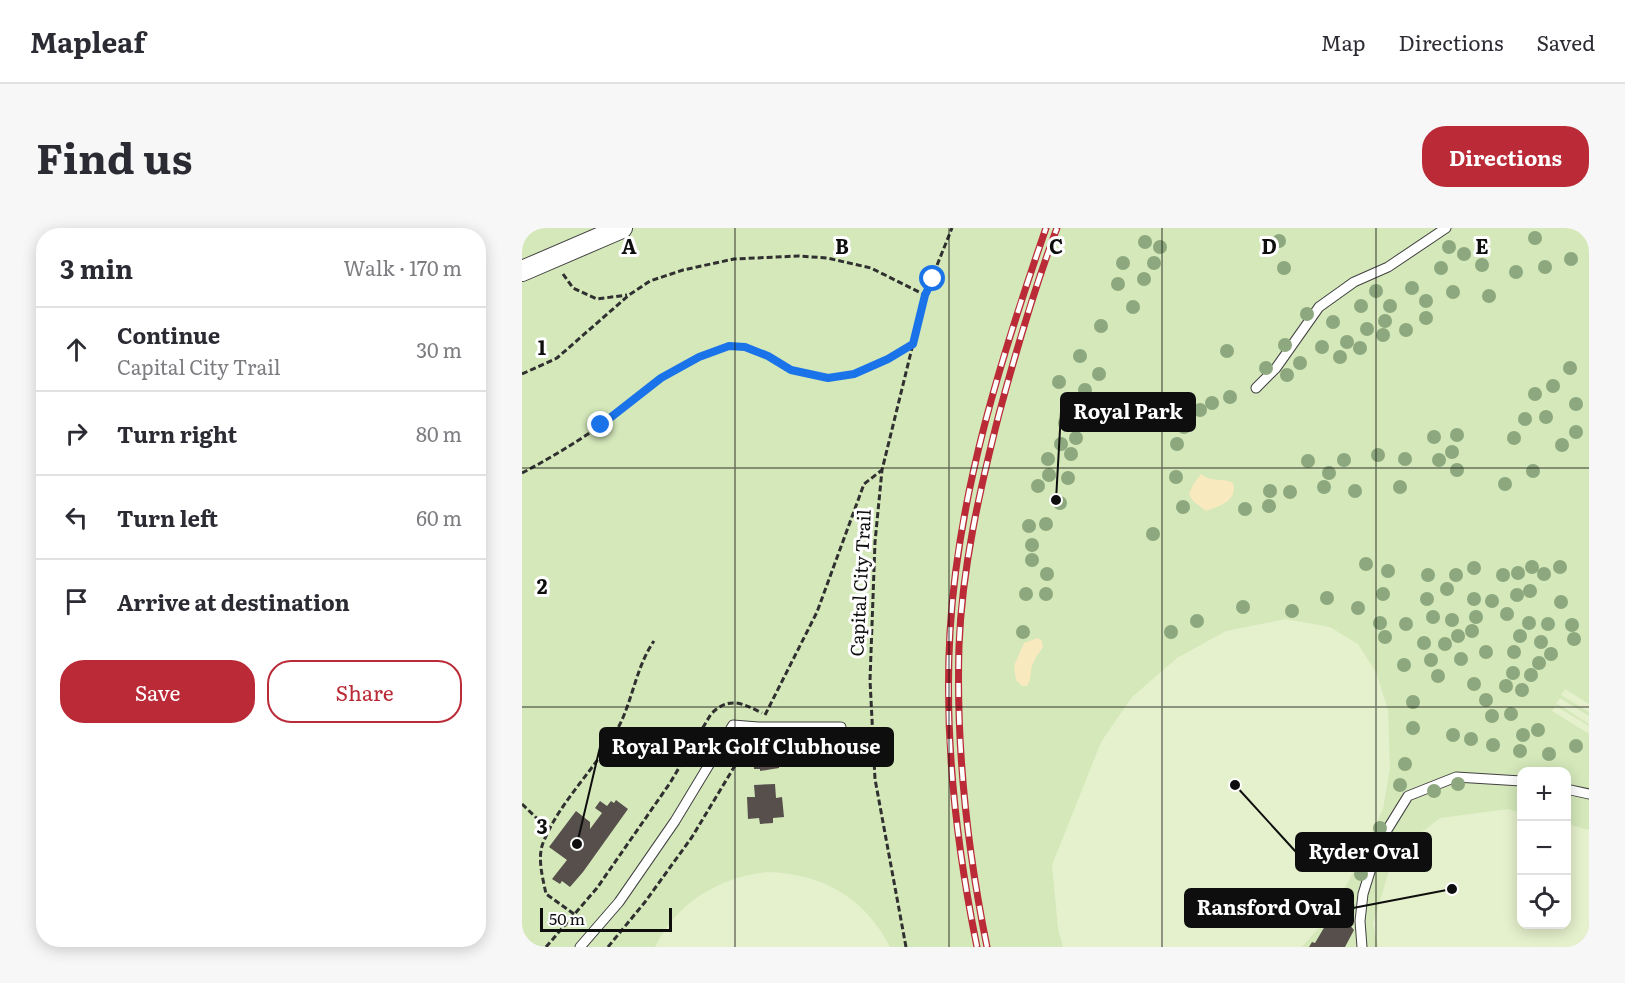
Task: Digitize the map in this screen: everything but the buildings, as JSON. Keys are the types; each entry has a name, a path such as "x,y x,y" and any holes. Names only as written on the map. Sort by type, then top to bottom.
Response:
{"street":[{"path":"522,271 622,228"}],"lane":[{"path":"1256,387 1276,368 1319,307 1354,282 1388,267 1446,228"},
{"path":"580,947 619,902 675,820 733,725 841,727"},
{"path":"1362,947 1360,921 1363,894 1387,830 1408,796 1456,777 1517,781"},
{"path":"1571,790 1589,794"}],"path":[{"name":"Capital City Trail","path":"906,947 875,779 870,680 874,542 882,470 925,295 952,228"},
{"path":"522,374 557,358 629,295 650,281 683,270 734,259 798,256 827,258 871,268 925,295"},
{"path":"551,258 573,288 589,296 597,299 629,295"},
{"path":"522,473 549,459 601,425 661,378 699,357 729,346 745,347 768,356 791,370 828,378 854,374 888,359 913,344"},
{"path":"574,914 546,894 541,871 542,846 549,830 618,728 632,696 644,656 654,641"},
{"path":"546,947 597,888 670,783 711,714 721,705 741,702 765,715"},
{"path":"522,804 549,830"}],"green space":[{"path":"522,228 1589,228 1589,947 522,947"},
{"path":"1286,619 1330,627 1358,644 1376,672 1388,710 1390,768 1383,809 1331,914 1302,947 1063,947 1058,929 1052,865 1101,742 1132,697 1177,658 1226,631"},
{"path":"1565,689 1589,704 1589,712 1561,695"},
{"path":"1560,698 1589,716 1589,724 1556,703"},
{"path":"1556,706 1589,726 1589,734 1552,711"},
{"path":"1508,809 1517,812 1517,929 1571,929 1571,825 1589,830 1589,947 1378,947 1373,924 1394,854 1440,818"},
{"path":"768,872 807,878 824,883 840,892 868,914 890,947 655,947 675,917 701,894 733,880"}],"sand":[{"path":"1201,474 1205,477 1233,483 1233,494 1227,502 1206,511 1193,501 1189,494"},
{"path":"1038,638 1042,641 1043,647 1033,664 1027,686 1022,686 1016,680 1014,666 1024,643"}],"railway":[{"path":"977,947 963,869 953,791 949,711 950,632 962,529 972,477 998,376 1046,228"},
{"path":"987,947 974,872 961,760 959,722 961,616 973,528 992,442 1026,320 1057,228"}],"place":[{"name":"Royal Park","path":"1056,500"},
{"name":"Ryder Oval","path":"1235,785"},
{"name":"Royal Park Golf Clubhouse","path":"577,844"},
{"name":"Ransford Oval","path":"1452,889"}],"route":[{"path":"601,425 661,378 699,357 729,346 745,347 768,356 791,370 828,378 854,374 888,359 913,344 925,295 933,279"}]}
